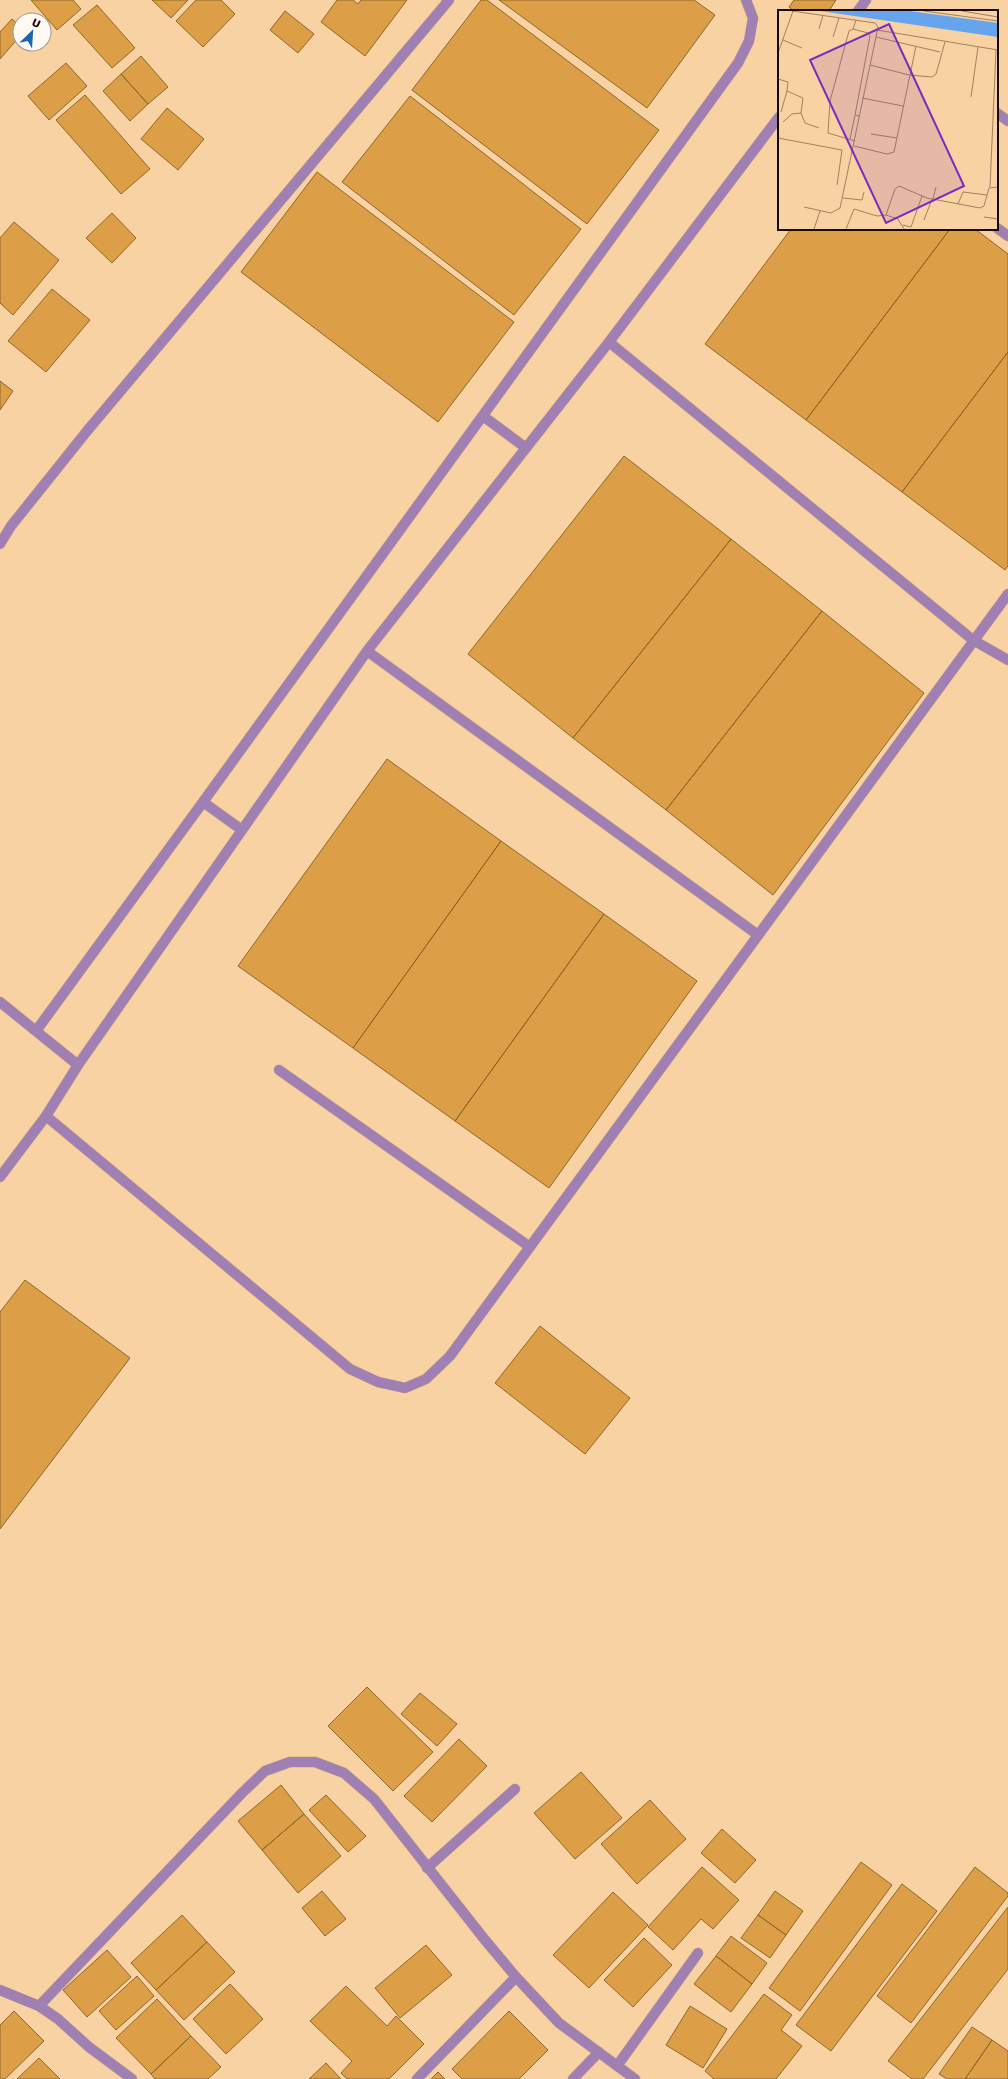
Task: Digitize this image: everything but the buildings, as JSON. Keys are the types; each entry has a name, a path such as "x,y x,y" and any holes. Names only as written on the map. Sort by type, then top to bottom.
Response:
{"street":[{"path":"0,544 11,526 87,431 450,0"},
{"path":"36,1031 738,63 749,41 754,18 746,0"},
{"path":"859,10 866,0"},
{"path":"998,114 1008,121"},
{"path":"0,1177 46,1116 78,1065 367,651 609,342 778,118"},
{"path":"998,229 1008,236"},
{"path":"609,342 973,640 1008,660"},
{"path":"483,416 526,448"},
{"path":"46,1116 350,1369 378,1382 405,1388 426,1379 450,1356 1008,594"},
{"path":"367,651 758,935"},
{"path":"203,802 242,830"},
{"path":"0,1002 78,1065"},
{"path":"279,1070 530,1247"},
{"path":"39,2006 242,1793 265,1771 290,1762 315,1762 344,1773 374,1799 427,1868 516,1977 559,2023 635,2079"},
{"path":"427,1868 515,1788"},
{"path":"617,2066 698,1953"},
{"path":"417,2079 516,1977"},
{"path":"0,1990 39,2006 58,2019 89,2047 132,2079"},
{"path":"572,2079 599,2052"}]}
